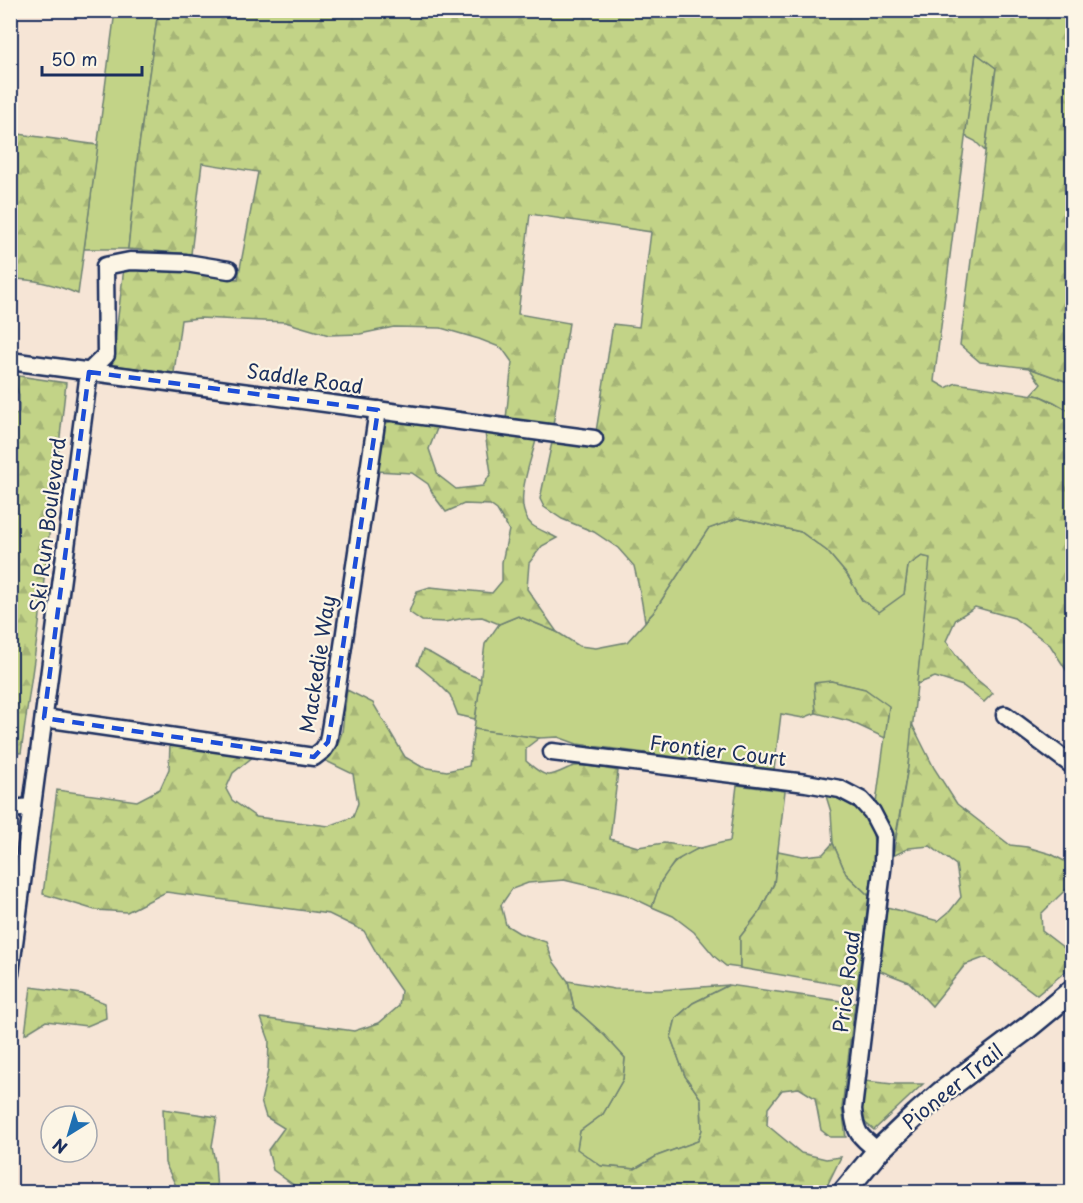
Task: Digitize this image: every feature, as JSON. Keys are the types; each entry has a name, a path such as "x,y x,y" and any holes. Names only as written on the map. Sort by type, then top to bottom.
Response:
{"main road":[{"name":"Pioneer Trail","path":"844,1192 878,1151 941,1093 1072,991"}],"street":[{"name":"Ski Run Boulevard","path":"10,974 89,372 106,355 105,266 130,261 186,263 230,270"},
{"name":"Saddle Road","path":"10,362 594,440"},
{"name":"Mackedie Way","path":"44,718 314,757 323,750 328,742 335,700 378,410"},
{"path":"1005,715 1072,765"},
{"name":"Frontier Court","path":"552,752 840,789 861,800 872,812"},
{"path":"10,809 32,807"},
{"name":"Price Road","path":"872,812 884,835 883,862 853,1108 855,1125 863,1139 878,1151"}],"highlighted area":[{"path":"89,372 378,410 328,742 314,757 44,718"}],"green space":[{"path":"115,11 150,11 157,19 138,153 128,249 84,249"},
{"path":"158,11 1072,11 1072,385 1029,368 980,362 960,345 996,68 976,53 934,381 946,388 956,383 1040,396 1072,414 1072,679 1050,645 1014,618 975,607 956,619 946,641 969,673 993,693 984,702 963,686 935,677 917,684 930,558 922,556 908,566 904,594 879,612 862,600 848,576 827,551 801,532 738,518 708,529 653,613 645,621 634,566 618,548 594,532 562,519 544,507 540,499 552,442 595,448 601,442 596,432 613,324 639,327 651,232 530,214 518,314 569,323 553,425 506,419 512,362 502,348 441,328 394,327 360,334 329,335 285,322 199,318 181,320 174,373 112,365 124,268 187,272 238,279 258,172 202,163 191,254 128,249 138,153"},
{"path":"976,53 996,68 985,151 975,141 965,136"},
{"path":"11,133 98,145 78,294 45,283 11,279"},
{"path":"1029,368 1072,385 1072,414 1043,397 1032,394 1041,384"},
{"path":"12,375 66,383 39,624 21,753 10,752 10,420 19,412 19,395"},
{"path":"395,420 438,426 429,449 438,475 456,489 483,486 491,473 485,433 536,440 524,484 523,507 532,525 557,538 542,546 529,563 527,589 557,632 518,616 499,624 482,617 445,622 422,621 409,612 417,591 430,587 492,593 502,581 502,562 509,530 497,510 490,505 464,504 446,512 428,484 412,473 376,471 381,432 386,423"},
{"path":"738,518 801,532 827,551 848,576 862,600 904,594 908,566 922,556 931,558 908,767 895,840 876,803 889,707 864,689 831,681 815,696 816,713 803,718 781,714 774,770 577,744 558,737 539,738 474,729 485,644 499,624 518,616 557,632 579,646 596,648 627,642 653,613 708,529"},
{"path":"423,650 481,679 475,719 458,715 450,695 417,665"},
{"path":"831,681 865,689 889,706 885,738 849,721 816,713 814,683"},
{"path":"347,690 373,703 405,757 422,767 447,771 469,766 474,729 539,738 526,748 526,761 544,774 553,774 574,766 590,766 618,771 610,839 638,847 664,843 699,848 675,861 661,881 652,907 627,895 564,880 528,883 512,889 501,905 506,925 519,933 546,942 553,961 568,981 574,1008 625,1058 623,1079 603,1114 580,1131 577,1149 601,1166 635,1169 657,1156 698,1141 702,1130 701,1099 685,1076 671,1038 676,1018 693,1003 729,985 855,1003 842,1108 846,1137 830,1137 821,1130 815,1098 799,1088 782,1090 768,1108 767,1125 801,1153 826,1159 841,1157 824,1192 313,1192 295,1186 273,1170 268,1150 284,1128 266,1117 261,1101 268,1071 269,1040 261,1018 354,1031 379,1023 399,1006 401,991 364,931 329,914 166,892 127,912 95,910 43,894 57,790 137,801 160,789 169,769 170,744 254,756 233,773 226,789 232,800 256,817 329,826 353,817 358,803 353,774 326,761 336,749 342,732"},
{"path":"912,724 934,768 957,804 1010,845 1051,854 1072,865 1072,884 1041,914 1042,931 1072,954 1072,966 1037,995 986,957 965,965 932,1006 909,982 878,970 887,907 938,921 961,897 956,865 930,846 909,848 893,856 908,767"},
{"path":"737,785 785,791 774,883 760,911 740,937 740,968 726,966 715,957 694,932 673,916 652,907 660,883 668,870 682,856 699,848 730,841"},
{"path":"826,796 844,800 856,808 865,817 870,827 874,861 869,896 846,874 833,843 831,812"},
{"path":"833,843 846,874 869,896 857,988 740,968 740,937 760,911 774,884 778,851 803,856 823,854"},
{"path":"568,981 614,989 660,990 729,985 693,1003 676,1018 671,1038 685,1076 701,1099 702,1130 698,1141 657,1156 635,1169 601,1166 576,1149 580,1131 603,1114 623,1079 625,1058 574,1008"},
{"path":"31,987 82,994 105,1003 106,1018 87,1026 46,1021 25,1034"},
{"path":"864,1081 923,1084 874,1130 863,1121 861,1110"},
{"path":"163,1109 217,1117 212,1146 217,1192 179,1192 165,1163"}]}
